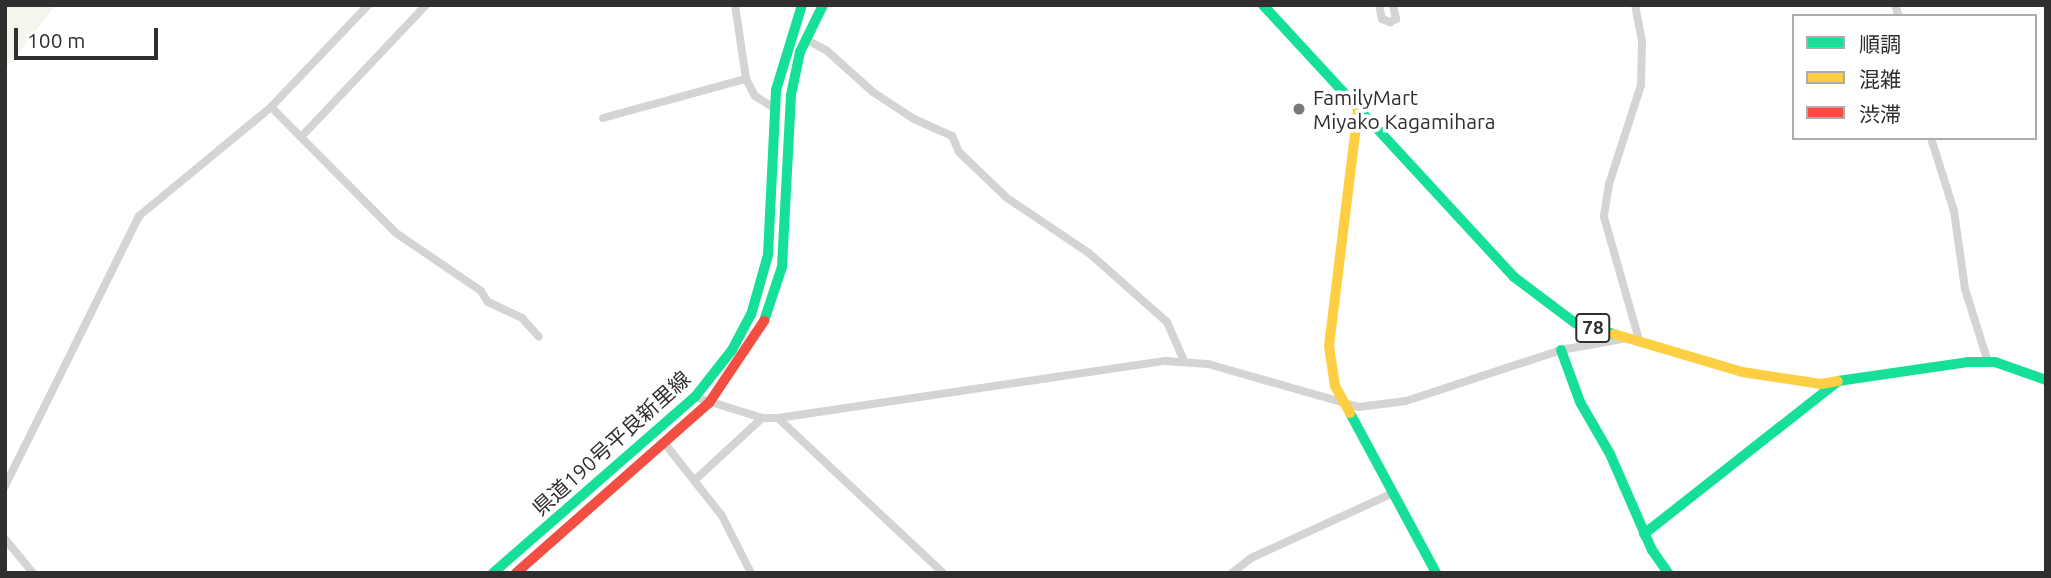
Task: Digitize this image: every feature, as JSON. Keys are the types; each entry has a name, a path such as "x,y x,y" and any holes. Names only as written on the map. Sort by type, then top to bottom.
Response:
{"main road":[{"name":"県道190号平良新里線","path":"494,573 695,397 732,350 761,285 770,231 774,108 784,52 802,5"},
{"name":"県道190号平良新里線","path":"516,573 666,445 709,402 742,363 761,331 782,267 791,96 805,39 823,5"},
{"name":"78","path":"1263,5 1445,206 1542,301 1575,323 1742,372 1821,384 1988,362 2046,380"},
{"path":"1358,109 1329,346 1344,406 1436,573"},
{"path":"1561,350 1580,402 1610,454 1644,534 1668,573"},
{"path":"1644,534 1838,382"}],"street":[{"path":"5,486 139,216 271,107 368,5"},
{"path":"303,135 426,5"},
{"path":"735,5 746,79 755,96 774,108"},
{"path":"1379,5 1382,19 1390,22 1396,19 1393,5"},
{"path":"1635,5 1642,41 1641,85 1609,184 1604,217 1640,343"},
{"path":"805,39 826,50 873,92 914,119 952,136 959,152 1007,198 1089,253 1167,322 1184,361"},
{"path":"603,118 746,79"},
{"path":"271,107 303,135 396,233 481,291 488,302 522,317 539,337"},
{"path":"1932,140 1954,211 1965,289 1988,362"},
{"path":"695,397 762,418 778,418 1139,361 1184,361 1208,364 1344,406 1406,401 1561,350 1625,338"},
{"path":"696,479 762,418"},
{"path":"778,418 943,573"},
{"path":"666,445 696,479 722,516 751,573"},
{"path":"1233,573 1251,558 1391,494"},
{"path":"5,539 33,573"}],"shaded area":[{"path":"5,5 56,5 5,70"}],"traffic: fast":[{"path":"493,573 695,397 732,350 751,315 768,255 776,90 802,5"},
{"path":"764,321 782,267 791,95 800,52 823,5"},
{"path":"1263,5 1514,277 1575,323 1614,334"},
{"path":"1561,350 1580,402 1610,454 1652,550 1668,573"},
{"path":"1838,381 1968,362 1995,362 2046,380"},
{"path":"1644,534 1837,382"},
{"path":"1350,413 1436,573"}],"traffic: slow":[{"path":"1350,413 1335,386 1329,346 1358,109"},
{"path":"1614,334 1742,372 1821,384 1838,381"}],"traffic: jam":[{"path":"516,573 709,403 764,321"}],"place":[{"name":"FamilyMart Miyako Kagamihara","path":"1299,109"}]}
